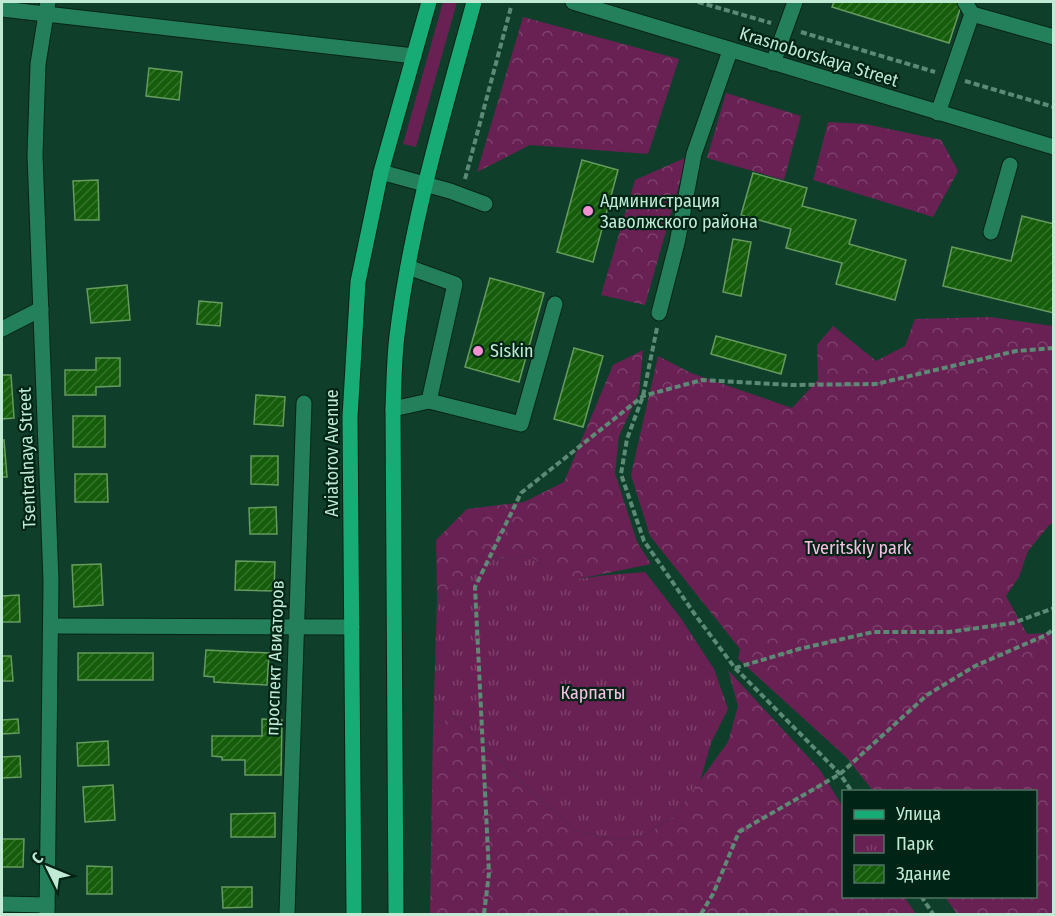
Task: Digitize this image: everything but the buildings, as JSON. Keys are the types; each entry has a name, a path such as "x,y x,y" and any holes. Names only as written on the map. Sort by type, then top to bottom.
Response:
{"main road":[{"name":"Aviatorov Avenue","path":"354,915 350,417 357,294 381,172 429,2"},
{"path":"396,915 393,409 397,338 424,184 474,2"}],"street":[{"name":"Krasnoborskaya Street","path":"573,2 1053,147"},
{"path":"773,63 795,2"},
{"path":"2,9 47,7 414,56"},
{"name":"Tsentralnaya Street","path":"47,7 38,64 35,156 51,581 47,910"},
{"path":"938,113 951,77 968,8 1053,37"},
{"path":"659,313 678,243 694,154 730,51"},
{"path":"991,232 1010,165"},
{"path":"381,172 486,204"},
{"path":"408,267 456,284 429,401"},
{"path":"393,409 429,401 521,424 555,304"},
{"path":"2,329 41,309"},
{"name":"проспект Авиаторов","path":"287,915 304,403"},
{"path":"51,626 352,627"},
{"path":"2,904 47,910"}],"path":[{"path":"698,2 1053,107"},
{"path":"461,195 511,7"},
{"path":"659,313 643,396 627,439 621,474 644,541 735,668 840,774 851,790"},
{"path":"484,915 489,873 475,587 521,493 643,396 702,380 792,385 876,384 1016,351 1053,348"},
{"path":"735,668 799,649 873,632 949,632 1013,623 1053,608"},
{"path":"701,915 739,832 840,774 927,695 975,666 1046,635 1053,629"},
{"path":"922,898 933,915"}],"green space":[{"path":"443,2 457,2 416,147 403,144"},
{"path":"523,17 679,59 648,154 530,145 477,172"},
{"path":"726,93 801,116 784,180 707,158"},
{"path":"828,122 865,124 941,140 958,171 933,217 813,180"},
{"path":"687,157 645,305 601,295 635,180"},
{"name":"Tveritskiy park","path":"990,317 1053,326 1053,524 1050,524 1028,551 1019,577 1006,596 1027,634 1053,633 1053,914 957,914 946,898 1037,898 1037,790 872,790 847,758 738,659 740,649 650,536 631,475 658,356 691,373 792,408 818,380 817,345 833,326 876,361 905,346 915,319"},
{"path":"643,350 639,393 619,436 615,473 637,542 651,564 564,582 530,556 494,559 437,600 436,540 467,509 524,502 564,482 613,365"},
{"name":"Карпаты","path":"530,556 564,581 645,572 680,617 714,669 728,709 711,743 700,781 674,816 647,834 619,840 576,831 524,785 454,715 433,728 437,600 494,559"},
{"path":"728,670 820,770 842,805 842,898 905,898 916,914 430,914 433,728 454,715 524,785 576,831 619,840 647,834 674,816 728,742 738,706"}],"place":[{"name":"Администрация Заволжского района","path":"588,211"},
{"name":"Siskin","path":"478,351"}]}
